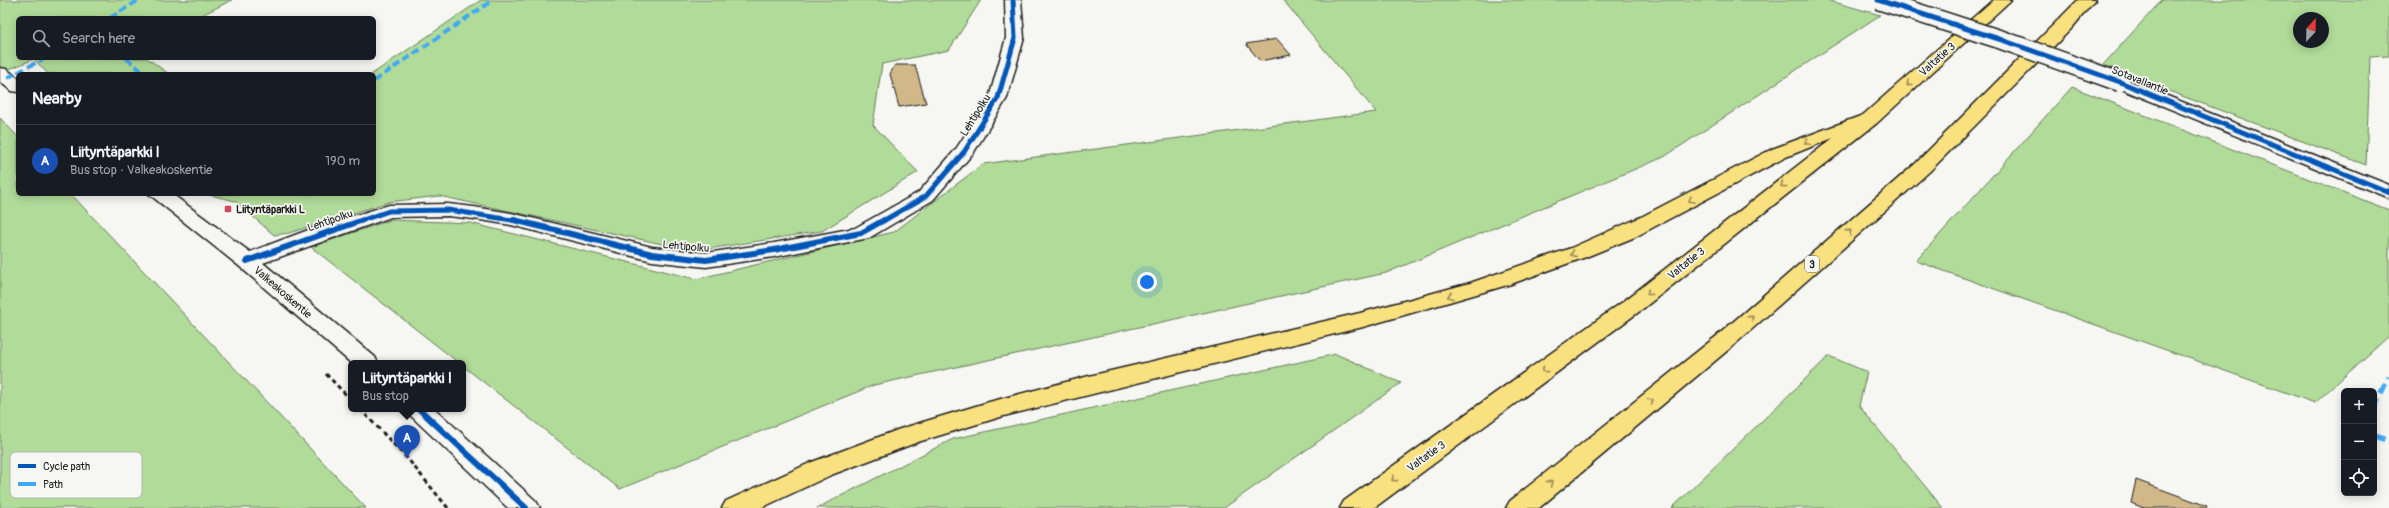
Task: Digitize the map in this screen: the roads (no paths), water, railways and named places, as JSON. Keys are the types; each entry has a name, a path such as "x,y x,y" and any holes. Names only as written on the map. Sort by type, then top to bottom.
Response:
{"highway":[{"name":"Valtatie 3","path":"1354,508 1632,306 1748,213 1870,119 2003,0"},
{"name":"3","path":"1520,508 1726,340 1922,168 2066,24 2087,0"},
{"path":"736,508 848,457 991,410 1130,373 1334,328 1455,295 1565,257 1649,222 1782,152 1870,119"}],"street":[{"name":"Lehtipolku","path":"247,261 319,234 390,211 448,210 474,213 510,219 652,254 706,260 774,250 861,233 926,196 964,152 998,98 1015,38 1013,0"},
{"name":"Sotavallantie","path":"1878,0 2002,40 2120,82 2389,192"},
{"name":"Valkeakoskentie","path":"162,196 247,261 362,360"},
{"path":"422,412 526,508"}],"place":[{"name":"Liityntäparkki L","path":"228,209"},
{"name":"Liityntäparkki I","path":"407,458"}]}
